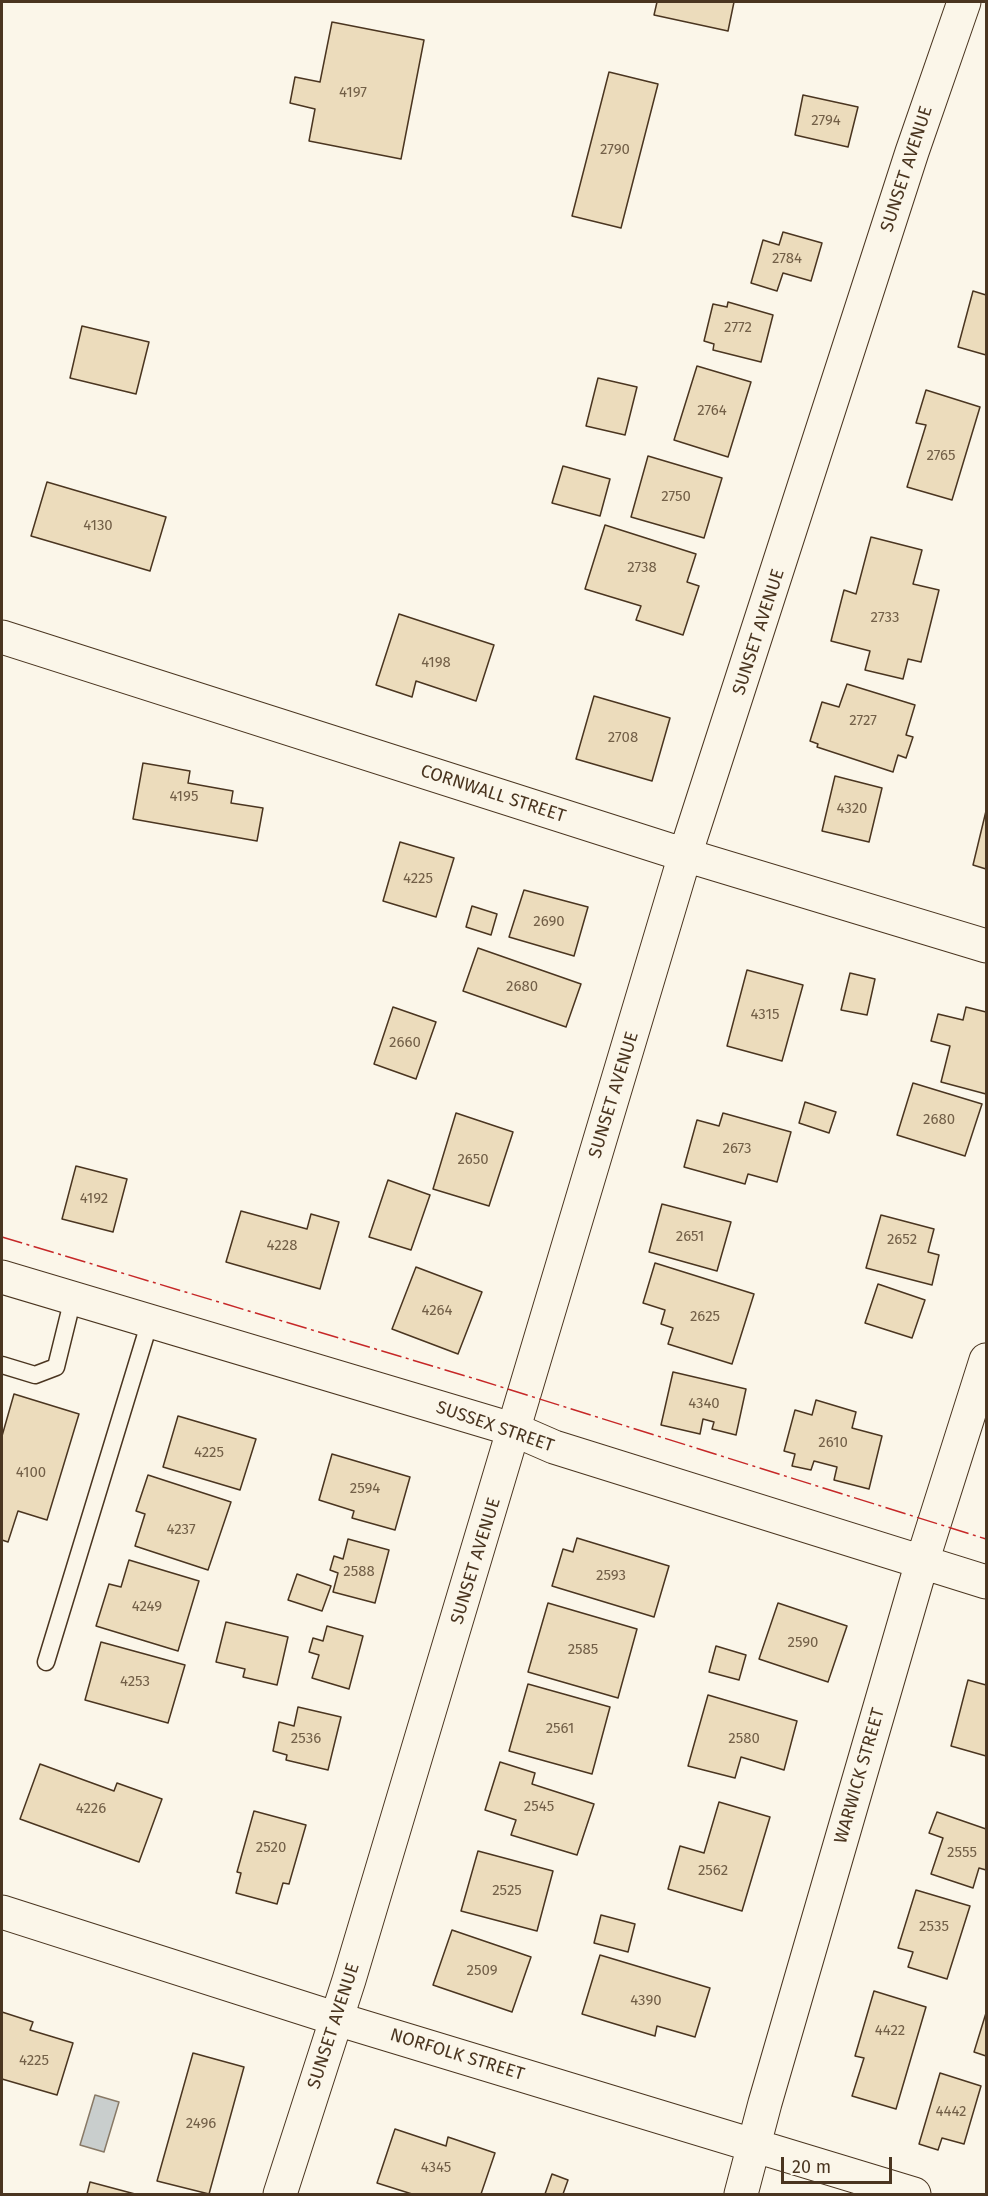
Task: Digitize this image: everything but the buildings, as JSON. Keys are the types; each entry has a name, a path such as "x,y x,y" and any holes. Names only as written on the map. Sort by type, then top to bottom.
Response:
{"street":[{"name":"SUNSET AVENUE","path":"280,2194 337,2019 515,1430 685,855 912,152 964,2"},
{"name":"CORNWALL STREET","path":"2,637 685,855 987,946"},
{"name":"SUSSEX STREET","path":"2,1277 515,1430 554,1447 987,1582"},
{"name":"WARWICK STREET","path":"741,2194 753,2145 922,1562 987,1360"},
{"name":"NORFOLK STREET","path":"2,1912 337,2019 914,2194"}],"lane":[{"path":"2,1365 35,1375 56,1367 73,1298"},
{"path":"46,1662 150,1321"}],"shaded area":[{"path":"95,2095 119,2102 104,2152 80,2145"}],"power":[{"path":"2,1237 479,1380 986,1539"}]}
